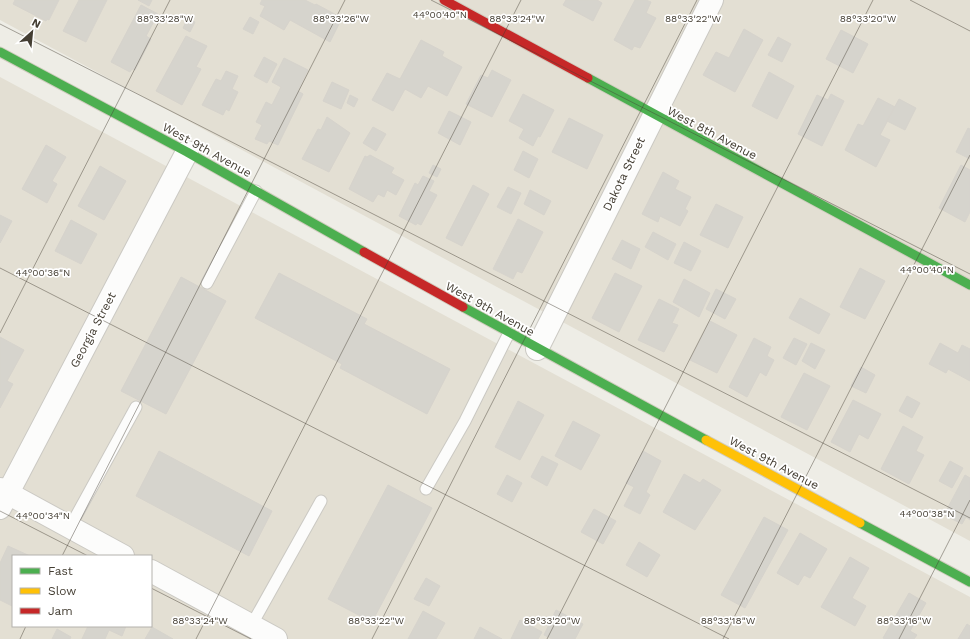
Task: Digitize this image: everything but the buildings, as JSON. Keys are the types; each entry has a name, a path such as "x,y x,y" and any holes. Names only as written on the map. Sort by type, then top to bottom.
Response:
{"main road":[{"name":"West 8th Avenue","path":"444,0 970,285"},
{"name":"West 9th Avenue","path":"0,52 187,152 537,349 970,582"}],"street":[{"name":"Dakota Street","path":"537,349 712,0"},
{"name":"Georgia Street","path":"2,497 187,152"},
{"path":"2,497 70,527 121,555"},
{"path":"152,572 276,639"}],"lane":[{"path":"207,283 256,191"},
{"path":"426,489 465,421 509,333"},
{"path":"70,527 136,407"},
{"path":"251,626 320,501"}],"shaded area":[{"path":"0,0 970,0 970,541 0,20"},
{"path":"0,77 970,597 970,639 0,639"}],"traffic: fast":[{"path":"0,52 187,152 364,252"},
{"path":"588,78 970,285"},
{"path":"463,307 706,440"},
{"path":"860,523 970,582"}],"traffic: slow":[{"path":"706,440 860,523"}],"traffic: jam":[{"path":"444,0 588,78"},
{"path":"364,252 463,307"}]}
